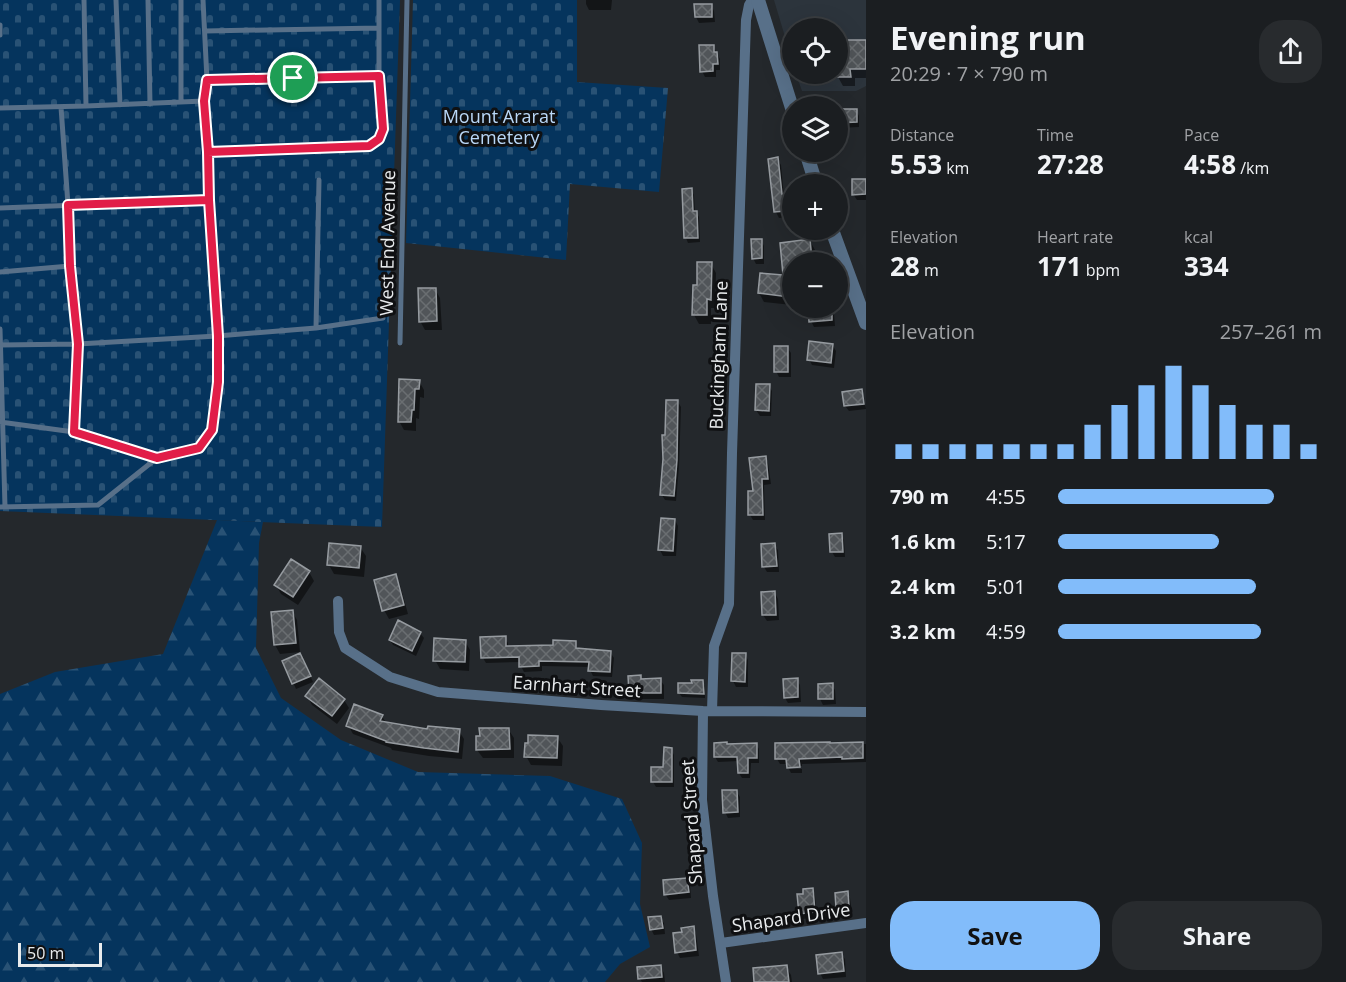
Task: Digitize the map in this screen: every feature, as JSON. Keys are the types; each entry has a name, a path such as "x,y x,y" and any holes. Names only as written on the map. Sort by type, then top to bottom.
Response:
{"street":[{"name":"Buckingham Lane","path":"707,711 714,646 729,604 746,20 752,0"},
{"path":"758,0 788,96"},
{"path":"836,240 866,323"},
{"name":"Earnhart Street","path":"338,601 339,632 345,648 390,677 438,692 707,711 866,712"},
{"name":"Shapard Street","path":"707,711 702,800 726,982"},
{"name":"Shapard Drive","path":"721,943 866,923"}],"lane":[{"path":"84,0 86,106"},
{"path":"116,0 120,105"},
{"path":"148,0 150,104"},
{"path":"181,0 181,102"},
{"path":"0,330 2,507 98,505 157,458 199,448 212,430 218,382 218,336 204,101 207,80 203,0"},
{"path":"208,152 369,146 379,139 383,129 379,76 380,0"},
{"name":"West End Avenue","path":"400,343 406,0"},
{"path":"0,25 0,35"},
{"path":"205,31 379,27"},
{"path":"207,80 379,76"},
{"path":"0,108 204,101"},
{"path":"61,107 70,266 78,344 74,432"},
{"path":"316,328 319,180"},
{"path":"0,208 209,200"},
{"path":"0,272 70,266"},
{"path":"0,345 78,344 218,336 316,328 383,318"},
{"path":"1,422 74,432 157,458"}],"shaded area":[{"path":"774,0 866,0 866,86 856,91 802,91 800,84 848,84 848,18 782,18 782,27"}],"green space":[{"path":"0,0 400,0 382,527 0,511"},
{"name":"Mount Ararat Cemetery","path":"413,0 577,0 577,82 668,88 659,192 570,184 566,260 406,243"},
{"path":"217,520 263,522 259,543 256,648 281,698 341,740 418,772 550,776 622,799 642,843 640,904 650,947 620,964 605,982 0,982 0,694 55,672 163,654"}],"building":[{"path":"694,4 712,4 712,17 695,17"},
{"path":"848,40 866,40 866,69 850,69 851,77 848,77"},
{"path":"699,45 714,45 718,64 713,64 713,71 700,72"},
{"path":"848,109 857,109 857,122 848,122"},
{"path":"778,157 782,211 774,212 768,159"},
{"path":"852,179 866,179 866,194 852,195"},
{"path":"692,188 693,211 697,211 698,238 684,238 682,189"},
{"path":"751,239 762,239 762,258 752,259"},
{"path":"810,240 811,252 782,252 782,264 780,243"},
{"path":"697,262 712,262 711,300 707,299 707,315 692,315 693,285 697,285"},
{"path":"760,273 782,275 782,296 758,293"},
{"path":"418,288 436,288 437,321 419,322"},
{"path":"809,318 832,318 832,320 809,322"},
{"path":"809,341 833,344 831,363 807,360"},
{"path":"774,346 788,346 788,372 774,372"},
{"path":"399,379 420,380 419,389 415,389 411,422 398,422"},
{"path":"756,384 770,384 769,411 755,410"},
{"path":"862,389 864,404 844,406 842,392"},
{"path":"666,400 678,400 674,496 660,495"},
{"path":"766,456 768,479 762,479 763,515 748,515 748,491 753,491 749,458"},
{"path":"661,518 675,519 673,551 658,550"},
{"path":"842,533 843,552 830,552 829,534"},
{"path":"329,543 361,546 359,568 327,565"},
{"path":"775,543 777,566 762,567 761,544"},
{"path":"291,559 310,571 293,597 274,585"},
{"path":"396,574 404,605 382,611 374,580"},
{"path":"775,591 776,615 762,615 761,592"},
{"path":"293,610 296,643 274,645 271,612"},
{"path":"398,620 421,632 412,651 389,640"},
{"path":"506,636 506,646 553,645 553,640 576,641 576,648 611,651 610,672 588,671 589,662 539,661 539,666 519,667 519,657 481,658 480,637"},
{"path":"434,638 466,640 465,662 433,661"},
{"path":"300,653 311,676 292,684 282,661"},
{"path":"732,653 746,653 745,682 731,681"},
{"path":"641,675 641,679 661,678 661,693 629,693 628,676"},
{"path":"319,678 345,699 332,716 305,696"},
{"path":"798,678 798,697 784,698 783,679"},
{"path":"691,680 703,680 704,694 678,693 678,683 692,683"},
{"path":"833,683 833,699 818,699 818,684"},
{"path":"354,704 383,715 380,721 427,729 428,726 460,729 458,752 386,742 346,726"},
{"path":"479,728 509,728 510,749 476,750 476,736 480,736"},
{"path":"528,735 558,736 557,758 524,757"},
{"path":"727,742 727,744 757,743 757,758 748,758 748,773 738,773 737,757 714,757 714,743"},
{"path":"863,742 863,758 799,759 800,767 787,768 786,759 775,759 775,743"},
{"path":"664,747 672,748 672,782 651,782 651,767 663,767"},
{"path":"722,790 737,790 738,812 723,813"},
{"path":"687,878 689,892 664,895 663,880"},
{"path":"813,888 815,912 799,914 797,894 803,894 803,889"},
{"path":"848,891 849,907 836,908 835,893"},
{"path":"661,916 663,928 650,930 648,917"},
{"path":"694,926 696,950 675,953 673,933 682,932 681,928"},
{"path":"842,952 844,971 818,974 816,955"},
{"path":"661,965 662,977 638,979 637,967"},
{"path":"787,965 789,982 754,982 753,968"}],"route":[{"path":"379,76 383,129 379,139 369,146 208,152 218,336 218,382 212,430 199,448 157,458 74,432 78,344 70,266 68,205 209,200 204,101 207,80 293,78 379,76"}]}
